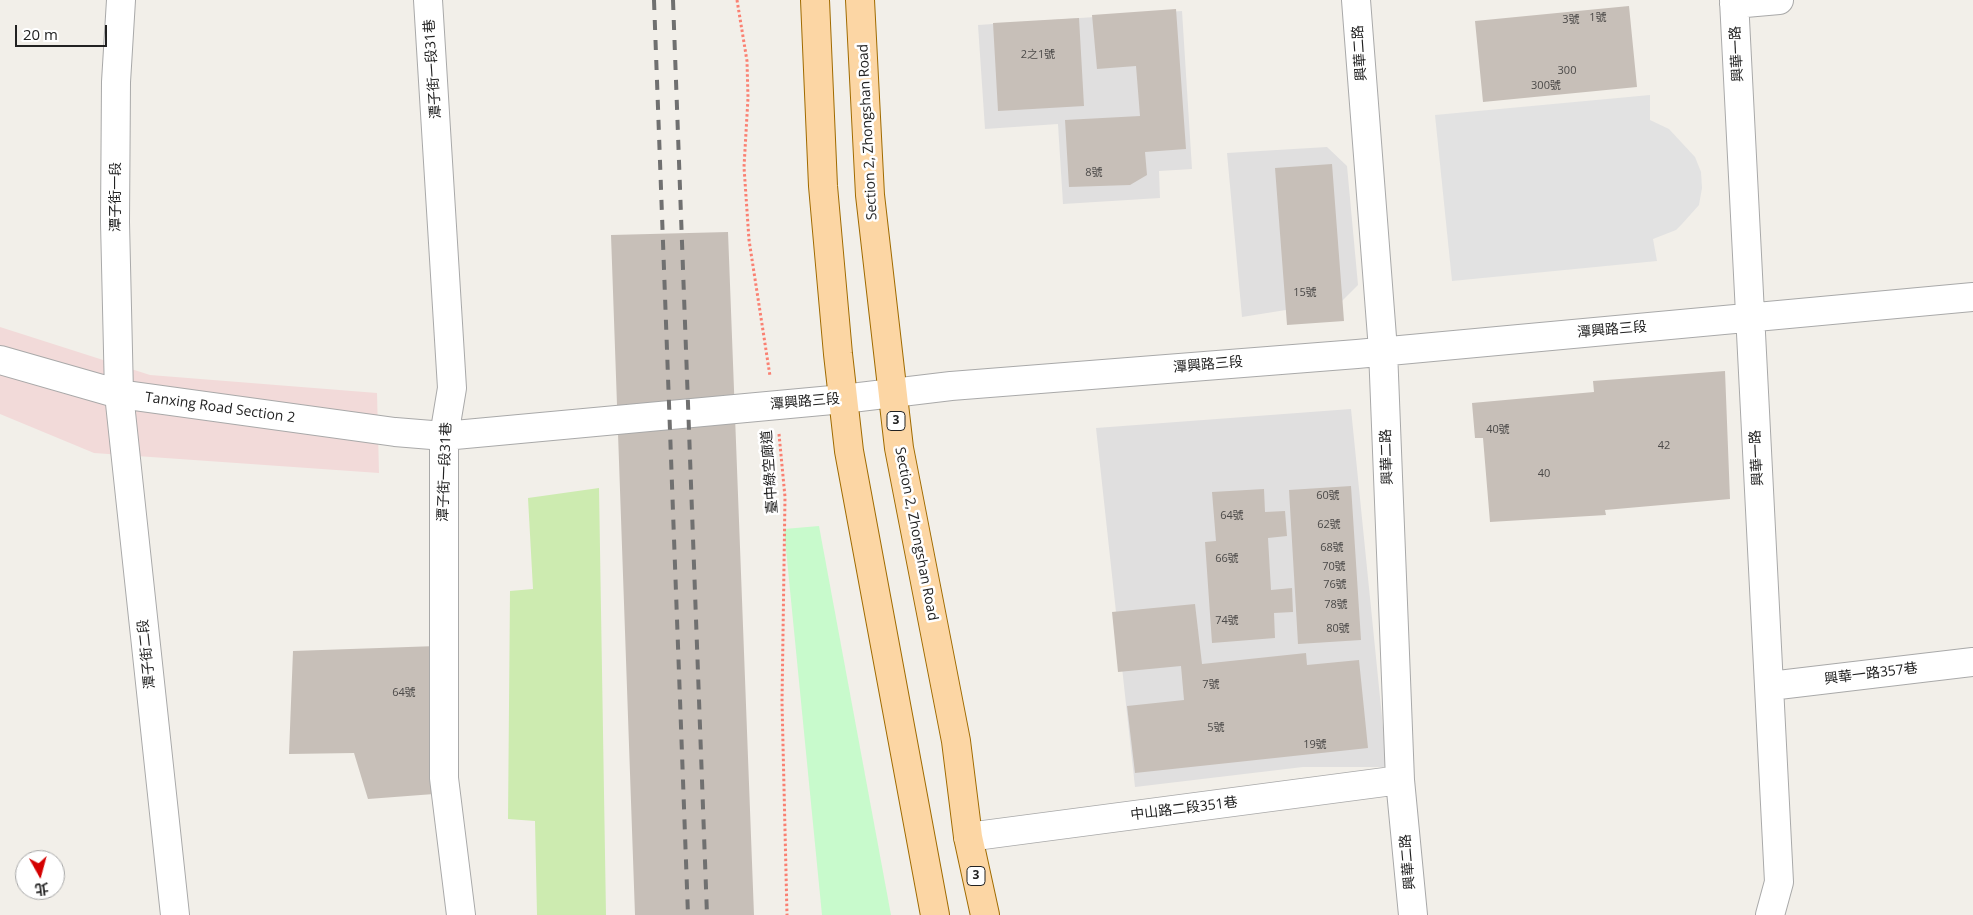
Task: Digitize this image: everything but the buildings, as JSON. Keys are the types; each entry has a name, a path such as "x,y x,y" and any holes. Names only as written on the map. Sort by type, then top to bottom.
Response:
{"main road":[{"path":"815,0 823,186 849,451 935,915"},
{"name":"Section 2, Zhongshan Road","path":"860,0 870,195 899,448 956,741 968,837 985,915"}],"street":[{"name":"潭子街一段","path":"120,394 116,222 116,82 121,0"},
{"name":"潭子街一段31巷","path":"428,0 452,388 444,436 444,778 461,915"},
{"name":"興華二路","path":"1356,0 1383,350 1400,780 1413,915"},
{"path":"1734,2 1779,0"},
{"name":"興華一路","path":"1734,2 1779,882 1770,915"},
{"name":"潭興路三段","path":"444,436 894,392 1973,297"},
{"name":"Tanxing Road Section 2","path":"0,360 120,394 395,432 444,436"},
{"name":"潭子街二段","path":"120,394 175,915"},
{"name":"興華一路357巷","path":"1770,686 1973,662"},
{"name":"中山路二段351巷","path":"968,837 1400,780"}],"path":[{"name":"臺中綠空廊道","path":"737,0 748,61 744,167 749,240 782,449 785,497 782,702 787,915"}],"shaded area":[{"path":"1182,11 1192,169 1159,171 1160,198 1063,204 1058,124 985,129 978,25"},
{"path":"1650,95 1650,120 1669,129 1695,157 1701,172 1702,188 1699,205 1682,224 1676,230 1653,239 1657,261 1452,281 1435,115"},
{"path":"1327,147 1347,166 1358,285 1342,301 1242,317 1227,153"},
{"path":"0,327 150,375 377,393 379,473 94,453 0,414"},
{"path":"1351,409 1387,767 1303,767 1135,787 1096,428"}],"green space":[{"path":"599,488 606,915 537,915 535,821 508,819 510,591 533,589 528,498"},
{"path":"819,526 891,915 822,915 784,529"}],"railway":[{"path":"654,0 688,915"},
{"path":"673,0 707,915"}]}
